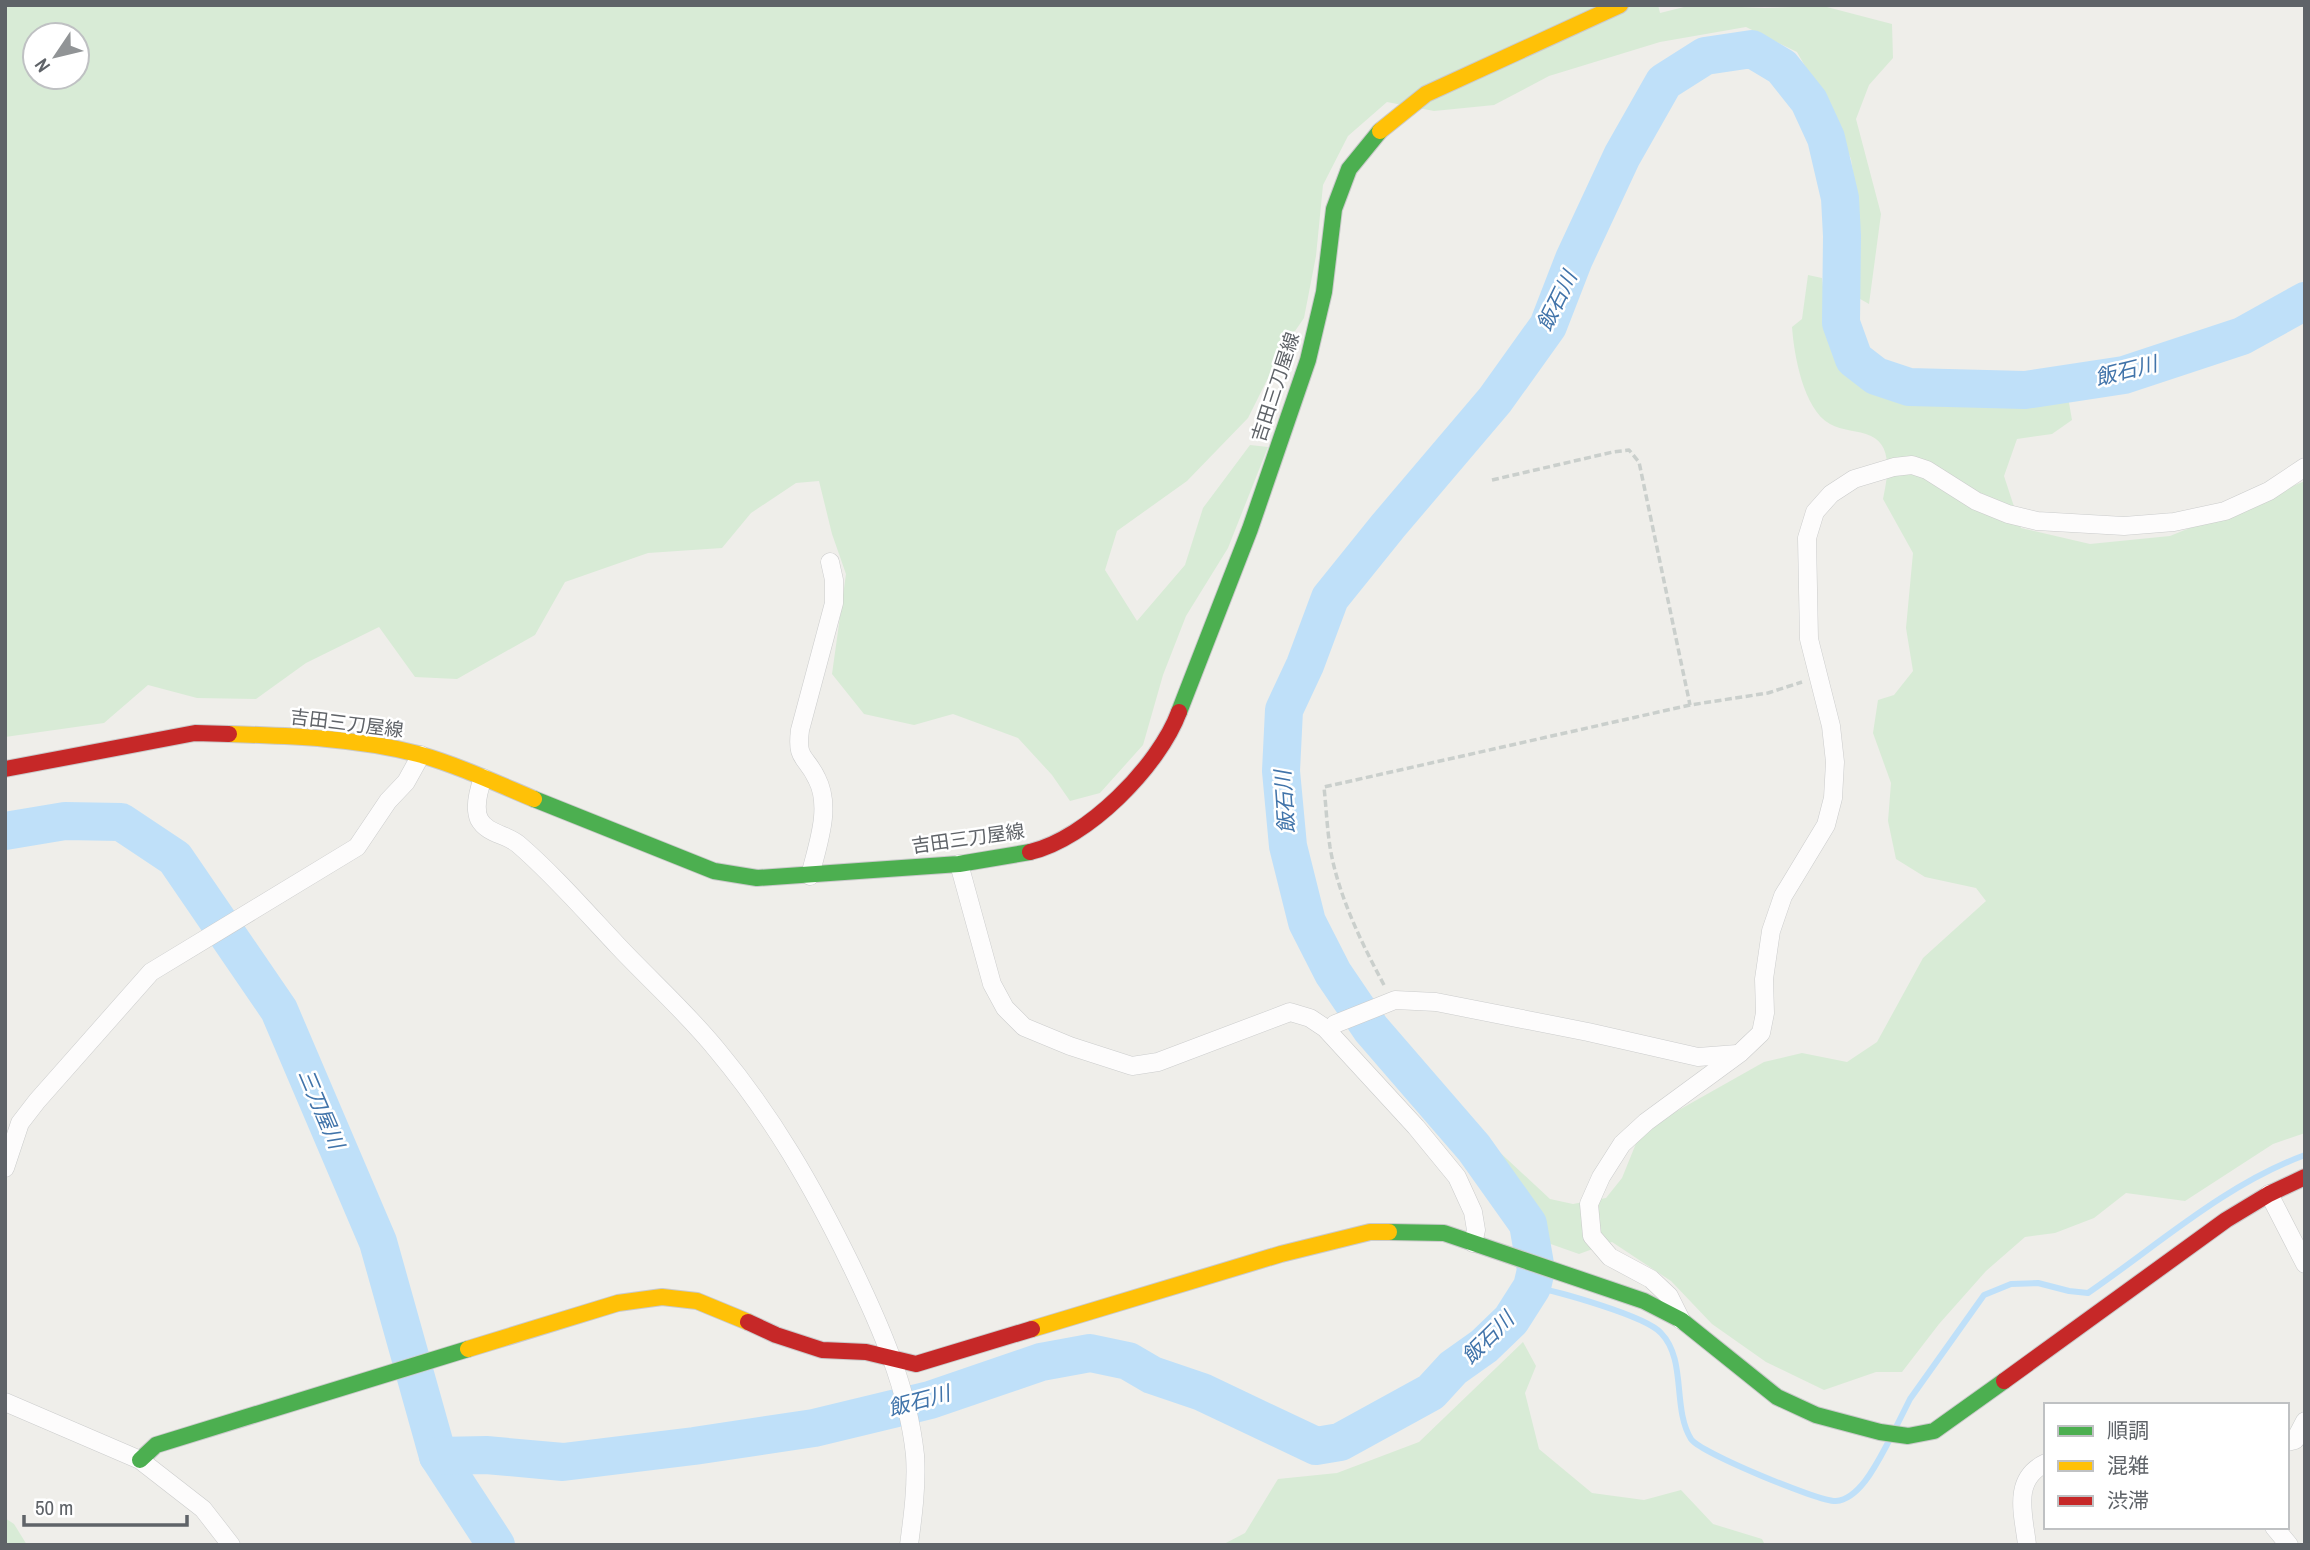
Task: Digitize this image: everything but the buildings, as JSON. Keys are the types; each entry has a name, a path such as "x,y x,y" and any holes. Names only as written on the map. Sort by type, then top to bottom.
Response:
{"street":[{"name":"吉田三刀屋線","path":"5,769 195,733 271,735 379,745 421,755 714,871 757,877 810,876 959,864 1036,851 1080,828 1115,802 1154,757 1177,718 1250,529 1308,360 1324,292 1334,209 1349,169 1380,131 1426,94 1620,5"},
{"path":"1681,1321 1669,1296 1651,1279 1610,1257 1592,1237 1589,1204 1601,1177 1622,1144 1646,1122 1740,1053 1761,1033 1765,1013 1764,979 1771,931 1783,896 1826,825 1833,798 1835,762 1831,726 1809,639 1807,538 1815,512 1831,494 1854,479 1894,467 1912,465 1927,470 1976,501 2007,514 2037,521 2124,526 2174,522 2225,511 2269,491 2305,467"},
{"path":"810,876 821,830 823,803 818,779 797,747 834,603 834,580 830,562"},
{"path":"5,1168 20,1123 28,1112 62,1070 151,972 357,847 388,801 406,782 421,755"},
{"path":"483,778 478,792 478,817 488,830 516,842 716,1048 797,1160 880,1324 893,1360 912,1432 915,1458 909,1545"},
{"path":"959,864 992,984 1005,1008 1024,1027 1080,1050 1132,1066 1158,1062 1290,1012 1310,1018 1325,1028 1364,1069 1457,1177 1473,1212 1476,1230 1473,1243"},
{"path":"1335,1024 1389,1002 1436,1002 1698,1057 1740,1053"},
{"path":"140,1460 156,1445 605,1307 662,1297 697,1301 728,1312 776,1335 822,1350 866,1352 916,1364 1281,1255 1370,1233 1419,1231 1444,1233 1644,1301 1681,1321 1777,1397 1816,1415 1880,1432 1908,1436 1934,1431 2226,1220 2269,1194 2305,1177"},
{"path":"2269,1194 2305,1264"},
{"path":"5,1402 140,1460 203,1509 231,1545"},
{"path":"2289,1442 2295,1440 2305,1421"},
{"path":"2027,1545 2020,1503 2024,1487 2039,1466 2044,1464"},
{"path":"2276,1529 2289,1545"}],"path":[{"path":"1492,480 1629,450 1639,462 1690,705"},
{"path":"1389,1002 1342,892 1330,848 1324,786 1690,705 1768,693 1818,677"}],"green space":[{"path":"5,5 1658,5 1660,13 1692,5 1765,8 1823,6 1892,24 1893,58 1869,85 1856,119 1881,214 1869,304 1853,295 1852,267 1860,222 1851,159 1829,108 1797,52 1746,27 1660,42 1549,76 1494,105 1434,111 1387,102 1348,136 1323,185 1316,256 1304,318 1282,350 1248,418 1187,481 1117,531 1105,570 1137,621 1185,565 1203,508 1250,445 1268,447 1228,548 1186,616 1163,675 1143,745 1100,793 1070,801 1052,775 1018,738 953,714 914,725 864,714 832,674 846,574 832,534 819,481 796,483 751,513 722,548 648,553 565,582 535,635 457,679 415,677 379,627 306,663 256,699 197,698 148,685 104,723 5,737"},
{"path":"1808,275 1822,278 1829,338 1846,373 1875,394 1932,400 2068,397 2072,420 2052,434 2017,439 2004,476 2021,528 2090,544 2170,536 2305,481 2305,1133 2273,1144 2185,1201 2126,1193 2094,1218 2055,1233 2025,1237 1986,1271 1939,1324 1902,1372 1876,1372 1824,1390 1766,1362 1712,1324 1671,1281 1612,1242 1579,1254 1545,1242 1516,1187 1488,1151 1493,1146 1550,1199 1573,1204 1606,1198 1622,1178 1637,1141 1670,1115 1764,1062 1802,1053 1847,1062 1877,1042 1923,958 1986,901 1976,888 1925,877 1896,859 1888,821 1891,783 1873,733 1878,700 1894,695 1913,671 1906,628 1913,553 1883,499 1887,464 1883,447 1871,436 1830,424 1821,417 1807,394 1798,366 1792,327 1802,319"},
{"path":"1523,1342 1536,1366 1525,1393 1539,1449 1592,1493 1644,1500 1681,1490 1713,1524 1762,1539 1765,1545 1222,1545 1245,1533 1278,1479 1337,1473 1419,1442"},
{"path":"5,1518 14,1524 27,1545 5,1545"}],"waterway":[{"name":"飯石川","path":"438,1456 486,1455 563,1462 814,1428 930,1400 1041,1362 1090,1353 1128,1361 1152,1375 1202,1392 1316,1446 1340,1442 1431,1392 1453,1368 1484,1346 1511,1320 1532,1287 1536,1270 1528,1224 1474,1148 1371,1029 1333,973 1307,922 1288,846 1281,771 1284,710 1305,665 1330,598 1495,400 1548,326 1574,259 1622,156 1664,82 1705,56 1752,49 1782,67 1809,101 1826,138 1840,198 1841,323 1854,359 1876,376 1909,387 2025,390 2124,375 2242,336 2305,301"},
{"name":"三刀屋川","path":"5,831 65,821 121,822 175,858 279,1010 378,1242 438,1456 496,1545"},
{"path":"1895,1429 1910,1399 1984,1295 2011,1284 2038,1283 2088,1293 2219,1199 2247,1182 2305,1155"},
{"path":"1532,1287 1561,1293 1620,1312 1652,1326 1661,1333 1674,1357 1682,1413 1691,1439 1715,1454 1760,1475 1807,1494 1836,1501 1845,1499 1868,1477 1890,1439"}],"traffic: fast":[{"path":"1179,712 1250,529 1308,360 1324,292 1334,209 1349,169 1380,131"},
{"path":"534,799 714,871 757,878 959,864 1030,852"},
{"path":"1389,1232 1444,1233 1644,1301 1681,1320 1777,1397 1816,1415 1880,1432 1908,1436 1934,1431 2004,1381"},
{"path":"140,1460 156,1445 468,1349"}],"traffic: slow":[{"path":"1380,131 1426,94 1620,5"},
{"path":"229,734 372,744 447,763 534,799"},
{"path":"1032,1329 1281,1254 1370,1232 1389,1232"},
{"path":"468,1349 618,1303 662,1297 697,1301 748,1322"}],"traffic: jam":[{"path":"1030,852 1075,832 1118,797 1155,755 1179,712"},
{"path":"5,769 195,733 229,734"},
{"path":"2004,1381 2226,1220 2269,1194 2305,1177"},
{"path":"748,1322 776,1335 822,1350 866,1352 916,1364 1032,1329"}]}
